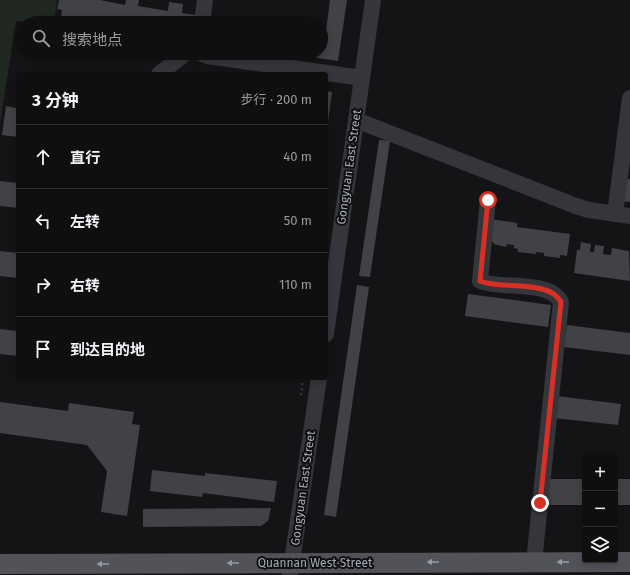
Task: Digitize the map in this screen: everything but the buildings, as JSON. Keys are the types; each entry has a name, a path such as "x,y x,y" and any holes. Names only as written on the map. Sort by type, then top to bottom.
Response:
{"main road":[{"name":"Quannan West Street","path":"0,564 291,569 534,562 630,562"}],"street":[{"path":"203,16 205,0"},
{"name":"Gongyuan East Street","path":"328,320 373,0"},
{"path":"162,72 177,60"},
{"path":"235,60 320,72"},
{"path":"328,73 362,78"},
{"path":"356,120 576,206 589,210 623,215 630,98"},
{"path":"488,200 480,281 544,289 558,296 561,302 534,562"},
{"name":"Gongyuan East Street","path":"291,569 319,380"}],"shaded area":[{"path":"0,0 57,0 55,16 16,16 0,123"}],"route":[{"path":"488,200 479,278 480,281 544,289 558,296 561,302 540,503"}]}
